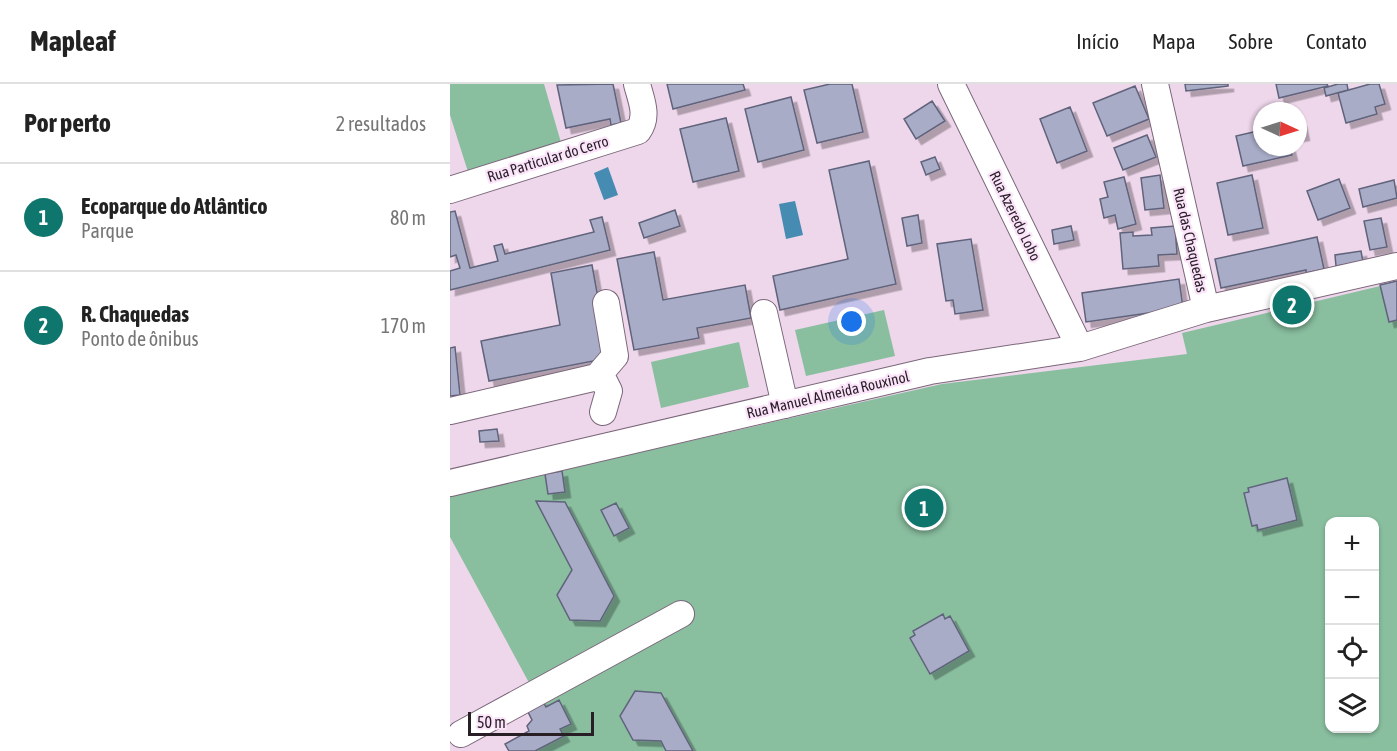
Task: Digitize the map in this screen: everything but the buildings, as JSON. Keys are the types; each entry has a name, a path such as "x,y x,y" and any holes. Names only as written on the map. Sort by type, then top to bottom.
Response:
{"street":[{"name":"Rua Particular do Cerro","path":"450,190 638,131 643,124 644,114 637,84"},
{"name":"Rua Azeredo Lobo","path":"951,84 1080,348"},
{"name":"Rua das Chaquedas","path":"1155,84 1206,309 1397,266"},
{"path":"450,411 597,377 615,356 606,303"},
{"name":"Rua Manuel Almeida Rouxinol","path":"450,483 930,371 1080,348 1206,309"},
{"path":"764,313 785,405"},
{"path":"597,377 604,381 609,391 603,412"},
{"path":"462,735 681,614"}],"green space":[{"path":"450,84 544,84 562,146 469,175 450,115"},
{"path":"1397,282 1397,751 509,751 505,744 529,731 527,726 532,720 526,708 539,701 450,537 450,495 942,384 1187,354 1182,333"},
{"path":"884,310 895,356 806,376 795,330"},
{"path":"739,342 749,387 661,408 651,362"}],"water":[{"path":"608,167 618,195 604,200 594,173"},
{"path":"795,201 803,235 786,239 779,204"}],"place":[{"name":"R. Chaquedas","path":"1292,305"},
{"name":"Ecoparque do Atlântico","path":"924,508"}]}
